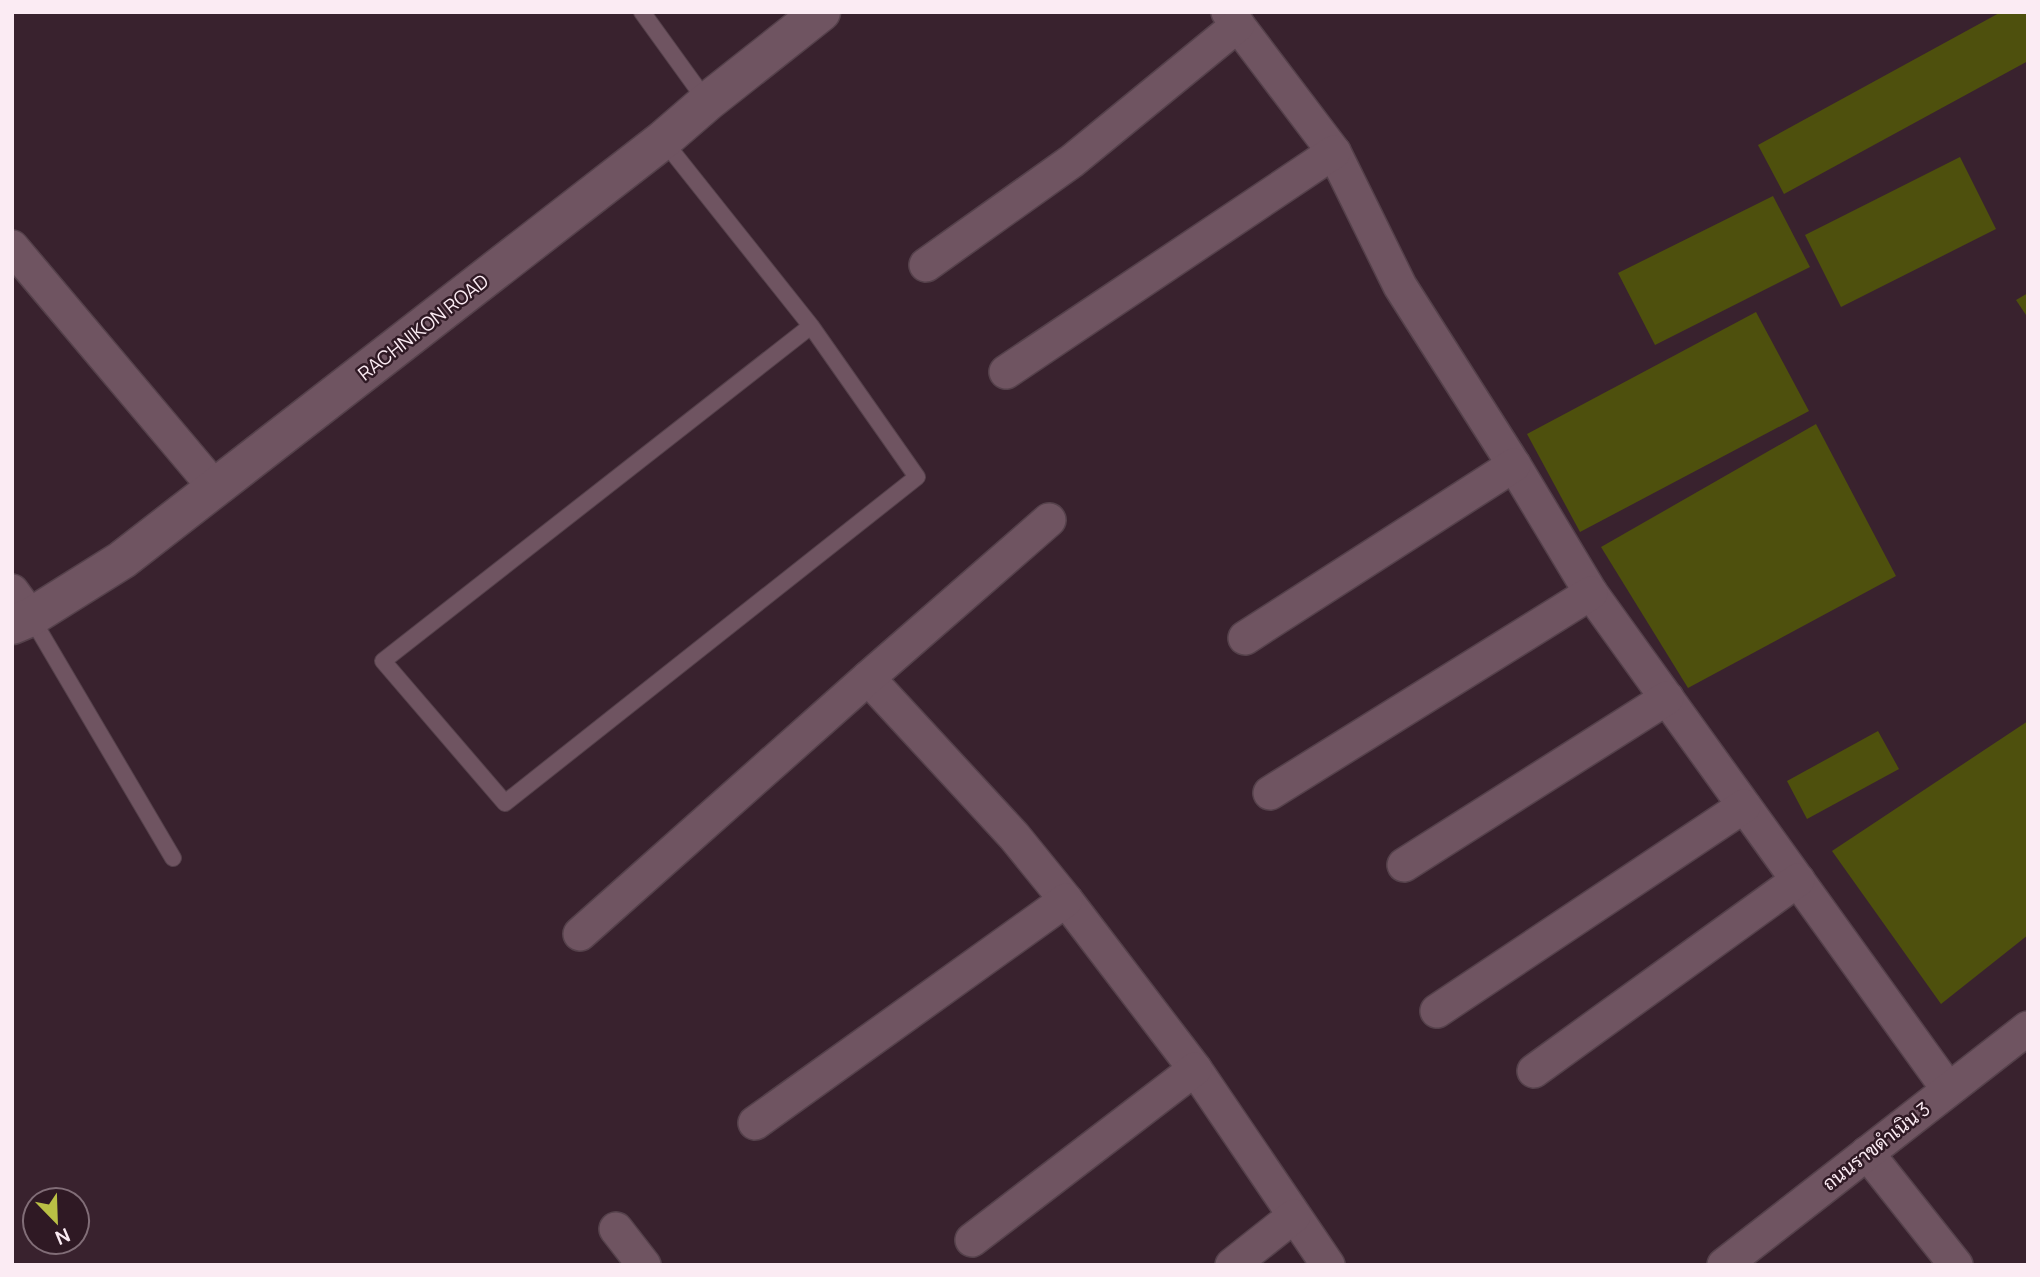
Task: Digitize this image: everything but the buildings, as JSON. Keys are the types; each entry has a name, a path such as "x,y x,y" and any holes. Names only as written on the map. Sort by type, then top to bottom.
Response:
{"street":[{"name":"RACHNIKON ROAD","path":"19,611 122,560 663,140 821,12"},
{"path":"926,265 1072,160 1233,18 1334,152 1401,286 1591,593 1948,1089"},
{"path":"1006,372 1334,152"},
{"path":"12,247 216,489"},
{"path":"1245,638 1514,465"},
{"path":"580,934 1049,520"},
{"path":"1270,793 1591,593"},
{"path":"868,678 1014,836 1066,900 1195,1069 1328,1265"},
{"path":"1404,865 1667,698"},
{"path":"1437,1011 1744,806"},
{"path":"1534,1071 1798,880"},
{"path":"755,1123 1066,900"},
{"name":"ถนนราขดำเนิน 3","path":"1724,1265 2028,1028"},
{"path":"972,1240 1195,1069"},
{"path":"1867,1153 1956,1265"},
{"path":"1232,1265 1294,1216"},
{"path":"615,1229 644,1265"}],"lane":[{"path":"642,12 707,102"},
{"path":"663,140 811,326 917,477 505,803 383,661 811,326"},
{"path":"19,611 173,858"}]}
